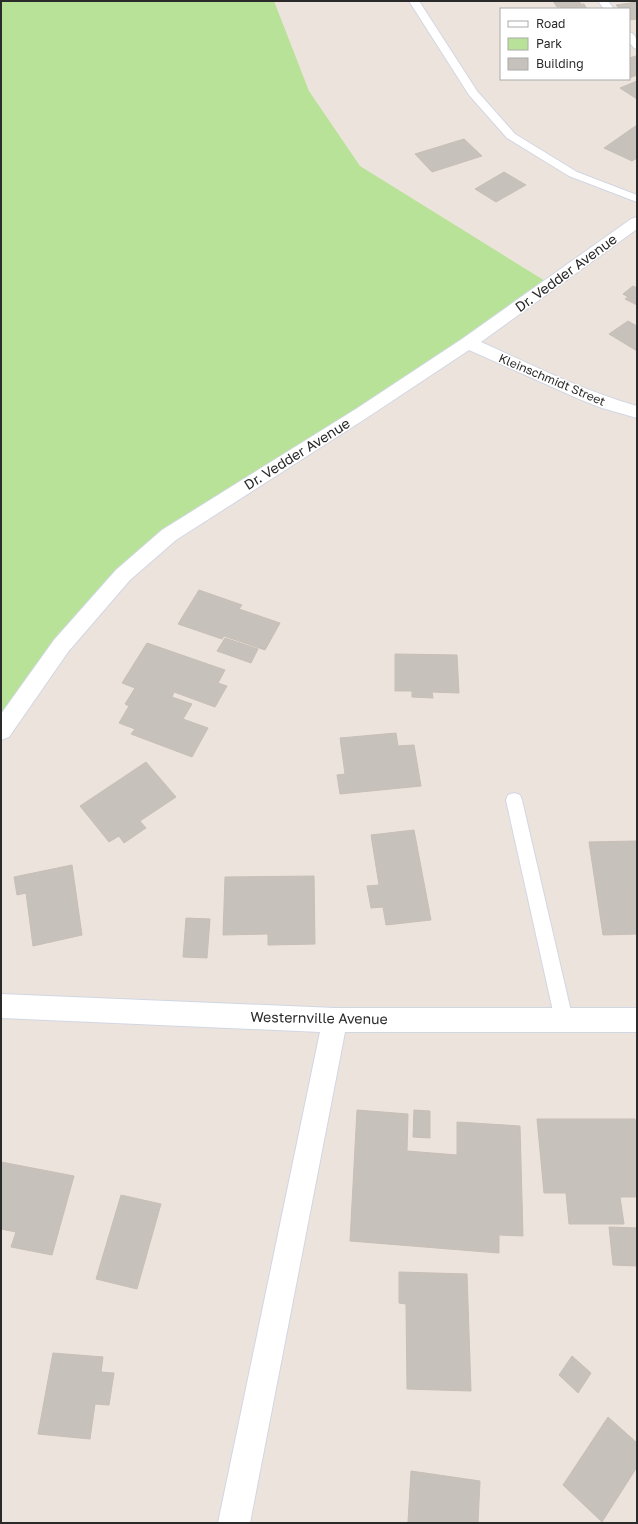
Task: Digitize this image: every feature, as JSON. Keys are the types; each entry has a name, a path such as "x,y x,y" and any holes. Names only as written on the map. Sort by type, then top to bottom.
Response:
{"street":[{"name":"Dr. Vedder Avenue","path":"1,731 61,646 123,575 169,535 468,344 637,222"},
{"name":"Kleinschmidt Street","path":"468,344 600,401 637,412"},
{"name":"Westernville Avenue","path":"1,1006 334,1020 637,1020"},
{"path":"234,1523 334,1020"}],"lane":[{"path":"414,1 473,92 511,136 573,174 637,199"},
{"path":"630,36 637,46"},
{"path":"514,800 564,1020"}],"green space":[{"path":"1,1 274,1 309,91 360,166 550,284 123,575 1,731"}],"building":[{"path":"553,1 579,1 581,4 557,7"},
{"path":"637,2 637,19 630,20 630,8 619,8 616,5"},
{"path":"584,4 586,8 560,8"},
{"path":"636,56 637,75 630,78 630,58"},
{"path":"637,81 637,99 620,88"},
{"path":"637,125 637,158 632,161 604,148"},
{"path":"464,139 482,156 432,172 415,154"},
{"path":"504,172 526,185 496,202 475,189"},
{"path":"633,286 637,288 637,305 625,299 628,297 623,294"},
{"path":"628,321 637,326 637,351 609,334"},
{"path":"199,590 242,605 239,609 280,623 265,650 224,636 222,639 178,624"},
{"path":"225,638 258,649 251,663 217,651"},
{"path":"147,643 225,670 218,683 227,686 215,707 174,692 172,697 192,704 183,719 208,728 192,757 131,734 135,729 119,723 129,706 125,704 135,688 122,683"},
{"path":"395,654 457,655 459,693 432,692 433,698 412,697 412,691 395,691"},
{"path":"396,733 398,746 414,745 421,786 340,794 337,775 345,774 340,738"},
{"path":"146,762 176,797 140,821 146,828 124,843 119,836 109,842 80,806"},
{"path":"414,830 431,920 386,925 383,907 371,908 367,886 379,885 371,835"},
{"path":"636,841 637,934 603,935 589,842"},
{"path":"72,865 82,935 33,946 26,893 17,895 14,877"},
{"path":"314,876 315,944 268,945 268,934 223,935 225,877"},
{"path":"186,918 210,919 207,958 183,957"},
{"path":"357,1110 408,1114 407,1151 457,1155 457,1122 520,1126 523,1236 499,1235 499,1253 350,1241"},
{"path":"414,1110 430,1111 430,1138 413,1137"},
{"path":"537,1119 635,1119 637,1134 637,1197 620,1197 624,1224 569,1224 566,1193 544,1193"},
{"path":"1,1162 74,1176 52,1255 11,1247 16,1232 1,1229"},
{"path":"121,1195 161,1204 137,1289 96,1279"},
{"path":"609,1227 637,1228 637,1266 613,1265"},
{"path":"399,1272 467,1274 471,1391 407,1389 406,1304 399,1303"},
{"path":"53,1353 103,1357 101,1372 114,1373 109,1405 95,1404 90,1439 38,1434"},
{"path":"572,1356 591,1373 578,1393 559,1375"},
{"path":"608,1417 637,1443 637,1467 602,1522 563,1485"},
{"path":"411,1471 480,1481 478,1523 408,1522"}]}
